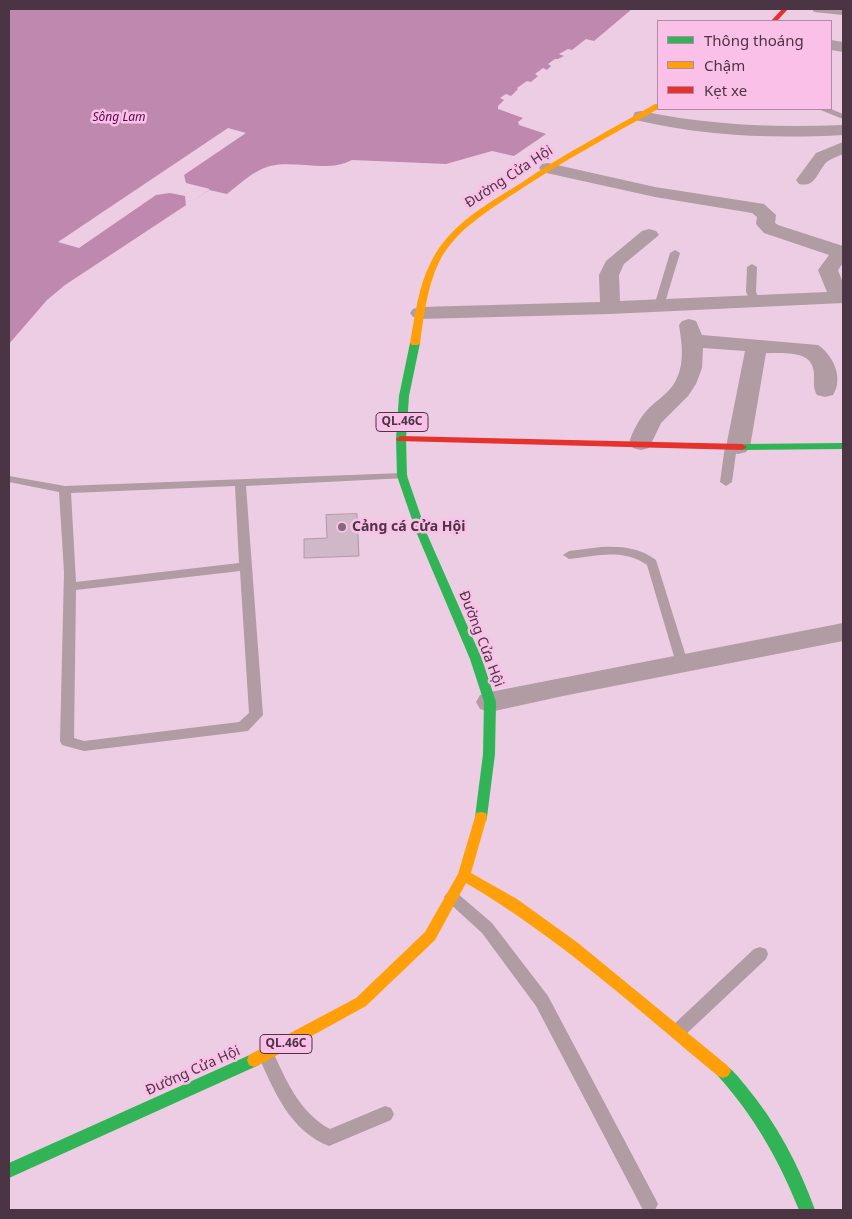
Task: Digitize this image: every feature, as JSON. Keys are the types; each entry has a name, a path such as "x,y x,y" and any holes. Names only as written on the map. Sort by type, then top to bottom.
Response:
{"main road":[{"path":"775,20 785,9"},
{"name":"Đường Cửa Hội","path":"9,1171 266,1055 361,1002 430,936 464,874 480,824 489,754 489,714 476,659 422,534 402,476 401,439 404,396 420,313 435,261 457,231 490,205 552,166 657,107"},
{"path":"401,439 641,443 735,447 843,446"},
{"path":"464,874 512,903 574,947 716,1063 744,1093 768,1126 793,1174 807,1210"}],"street":[{"path":"820,9 843,11"},
{"path":"641,116 672,123 767,132 843,130"},
{"path":"805,180 822,157 843,147"},
{"path":"420,313 610,308 841,297 828,270 839,255 839,252 830,247 771,229 765,224 766,212 757,208 655,192 552,166"},
{"path":"610,308 609,275 616,261 649,235"},
{"path":"641,443 645,428 652,417 680,391 690,374 693,355 692,341 684,305"},
{"path":"692,341 810,350 819,355 825,362 825,390"},
{"path":"735,447 757,346"},
{"path":"489,714 682,663 843,632"}],"lane":[{"path":"825,110 843,117"},
{"path":"659,306 675,253"},
{"path":"752,267 751,292 755,301"},
{"path":"726,482 735,447"},
{"path":"9,479 65,490 402,476"},
{"path":"65,490 70,587 67,741 84,746 243,727 256,716 240,483"},
{"path":"569,555 638,552 645,556 652,563 682,663"},
{"path":"70,587 246,566"},
{"path":"452,897 487,928 542,1001 649,1204"},
{"path":"678,1032 760,954"},
{"path":"266,1055 289,1102 315,1132 330,1138 385,1114"}],"water":[{"name":"Sông Lam","path":"9,9 632,9 594,41 586,39 572,50 568,49 559,54 564,56 548,64 551,66 547,70 543,68 535,74 538,76 531,82 527,81 517,88 511,96 506,94 500,98 504,100 498,106 498,109 523,118 518,122 519,125 546,134 514,156 492,151 446,164 352,160 333,166 291,164 264,168 247,178 227,194 209,190 65,285 47,300 9,344"}],"pier":[{"path":"228,128 246,133 184,175 186,183 210,189 186,206 185,196 170,193 156,195 79,248 58,242"}],"building":[{"name":"Cảng cá Cửa Hội","path":"357,514 359,556 304,558 304,539 327,538 326,515"}],"traffic: fast":[{"path":"415,343 404,396 401,439 402,476 422,534 476,659 490,702 489,754 481,817"},
{"path":"742,447 843,446"},
{"path":"9,1171 254,1060"},
{"path":"723,1071 738,1087 762,1119 791,1171 807,1210"}],"traffic: slow":[{"path":"415,343 422,302 431,271 442,250 459,230 480,213 531,180 657,107"},
{"path":"254,1060 361,1002 430,936 464,875 481,817"},
{"path":"464,875 512,903 573,947 723,1071"}],"traffic: jam":[{"path":"775,20 785,9"},
{"path":"401,439 742,447"}],"place":[{"name":"Cảng cá Cửa Hội","path":"342,527"}]}
